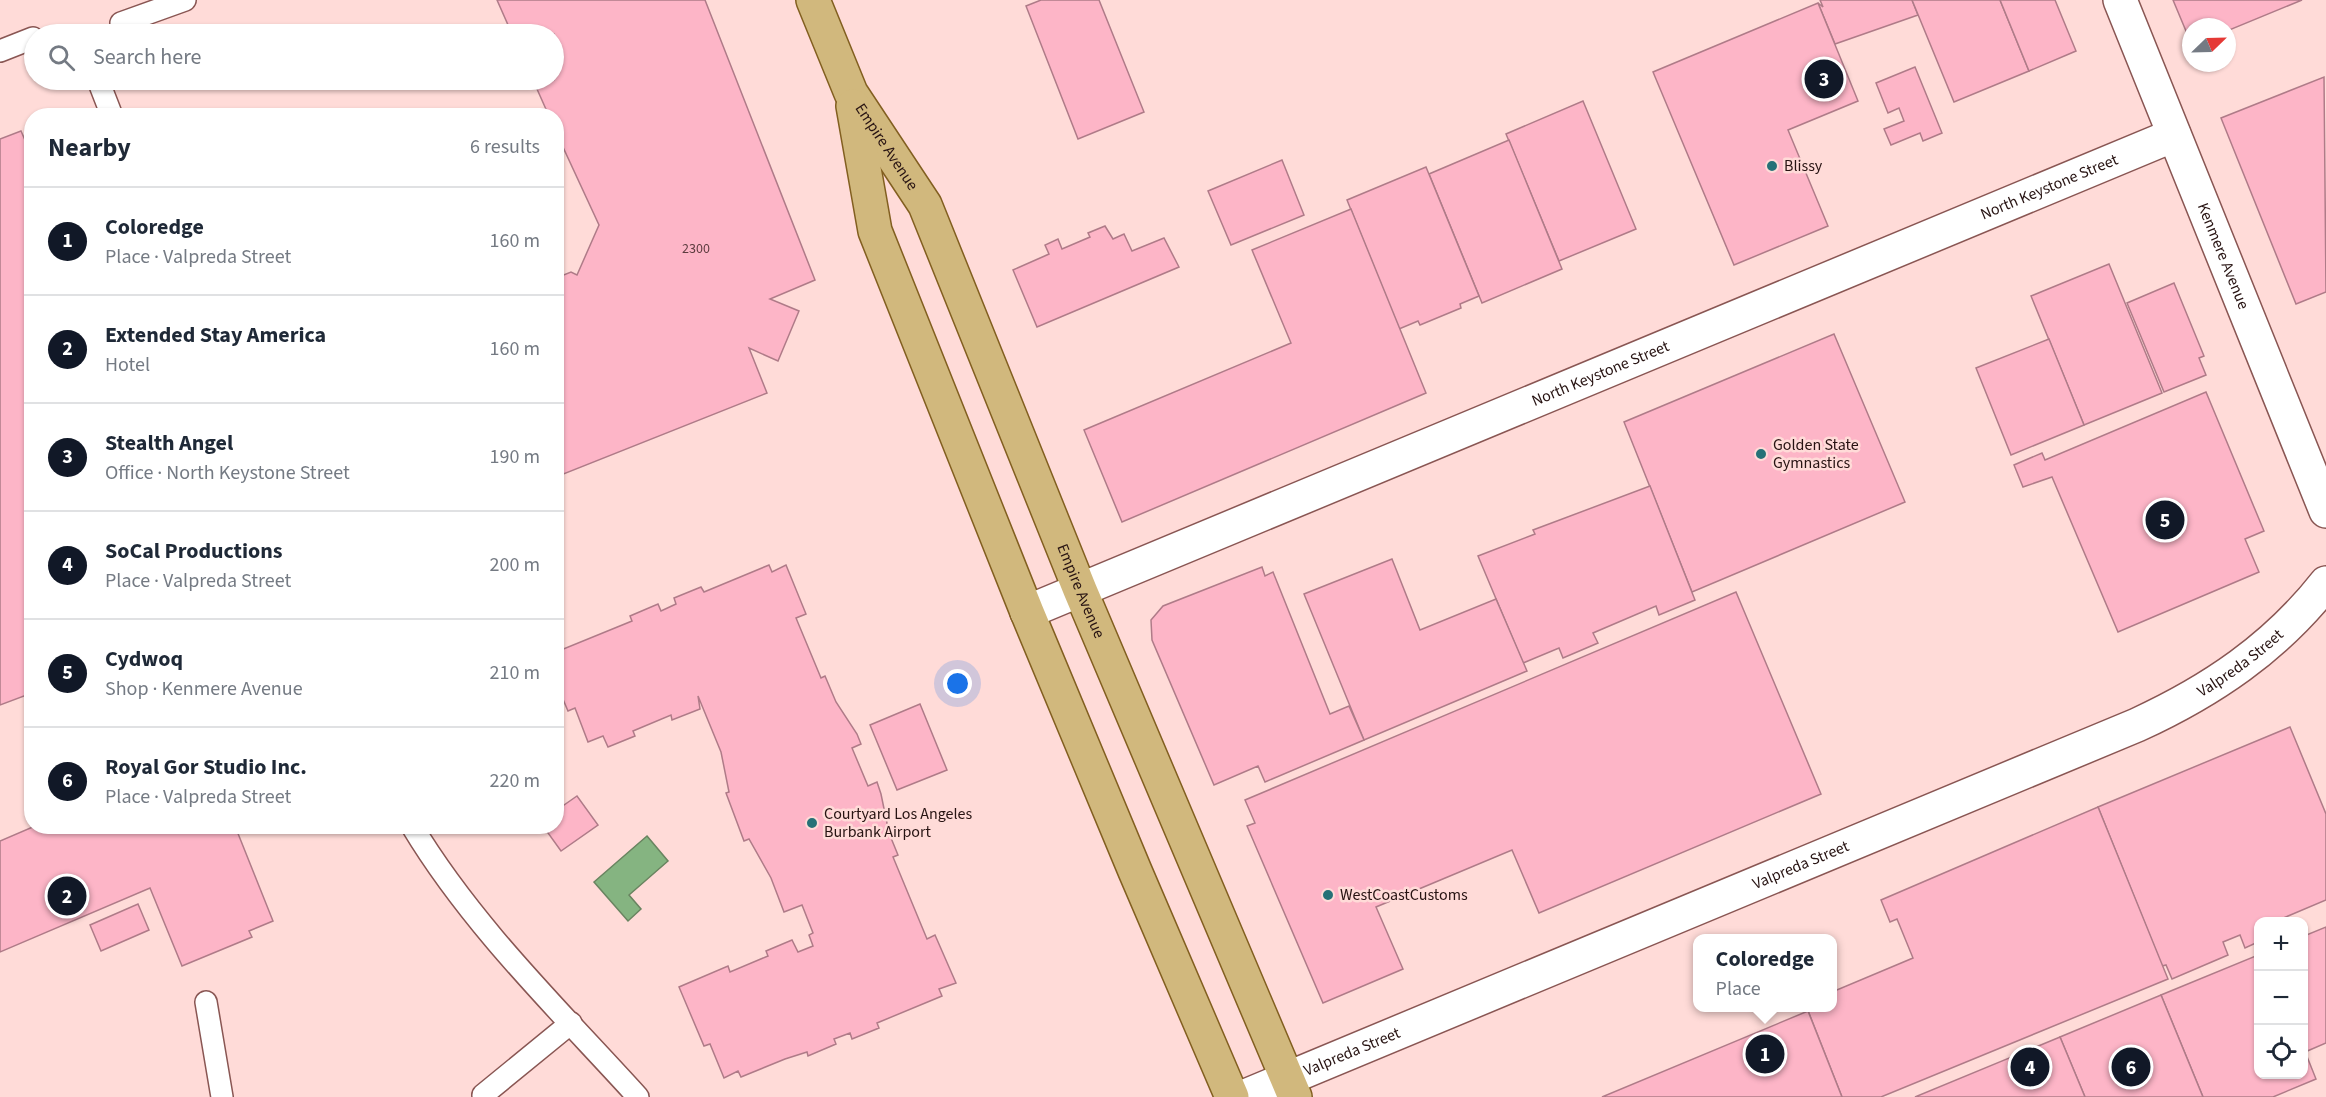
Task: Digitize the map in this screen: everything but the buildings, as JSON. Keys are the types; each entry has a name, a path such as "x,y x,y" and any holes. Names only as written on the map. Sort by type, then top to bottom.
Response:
{"main road":[{"name":"Empire Avenue","path":"813,0 851,93 925,205 1080,590 1292,1088"},
{"name":"Empire Avenue","path":"851,93 874,231 1027,612 1232,1097"}],"street":[{"name":"Kenmere Avenue","path":"2120,0 2326,511"},
{"name":"North Keystone Street","path":"1027,612 2174,135"},
{"name":"Valpreda Street","path":"1244,1097 1292,1088 2188,702 2225,679 2259,651 2326,583"}],"lane":[{"path":"121,23 185,0"},
{"path":"0,51 24,42"},
{"path":"102,90 109,108"},
{"path":"417,834 449,882 475,914 638,1097"},
{"path":"206,1002 222,1097"},
{"path":"485,1097 483,1095 571,1023"}],"shaded area":[{"path":"647,836 668,861 629,895 641,909 628,921 594,882"}],"place":[{"name":"Stealth Angel","path":"1824,79"},
{"name":"Blissy","path":"1772,166"},
{"name":"Golden State Gymnastics","path":"1761,454"},
{"name":"Cydwoq","path":"2165,520"},
{"name":"Courtyard Los Angeles Burbank Airport","path":"812,823"},
{"name":"WestCoastCustoms","path":"1328,895"},
{"name":"Extended Stay America","path":"67,896"},
{"name":"Coloredge","path":"1765,1054"},
{"name":"SoCal Productions","path":"2030,1067"},
{"name":"Royal Gor Studio Inc.","path":"2131,1067"}]}
